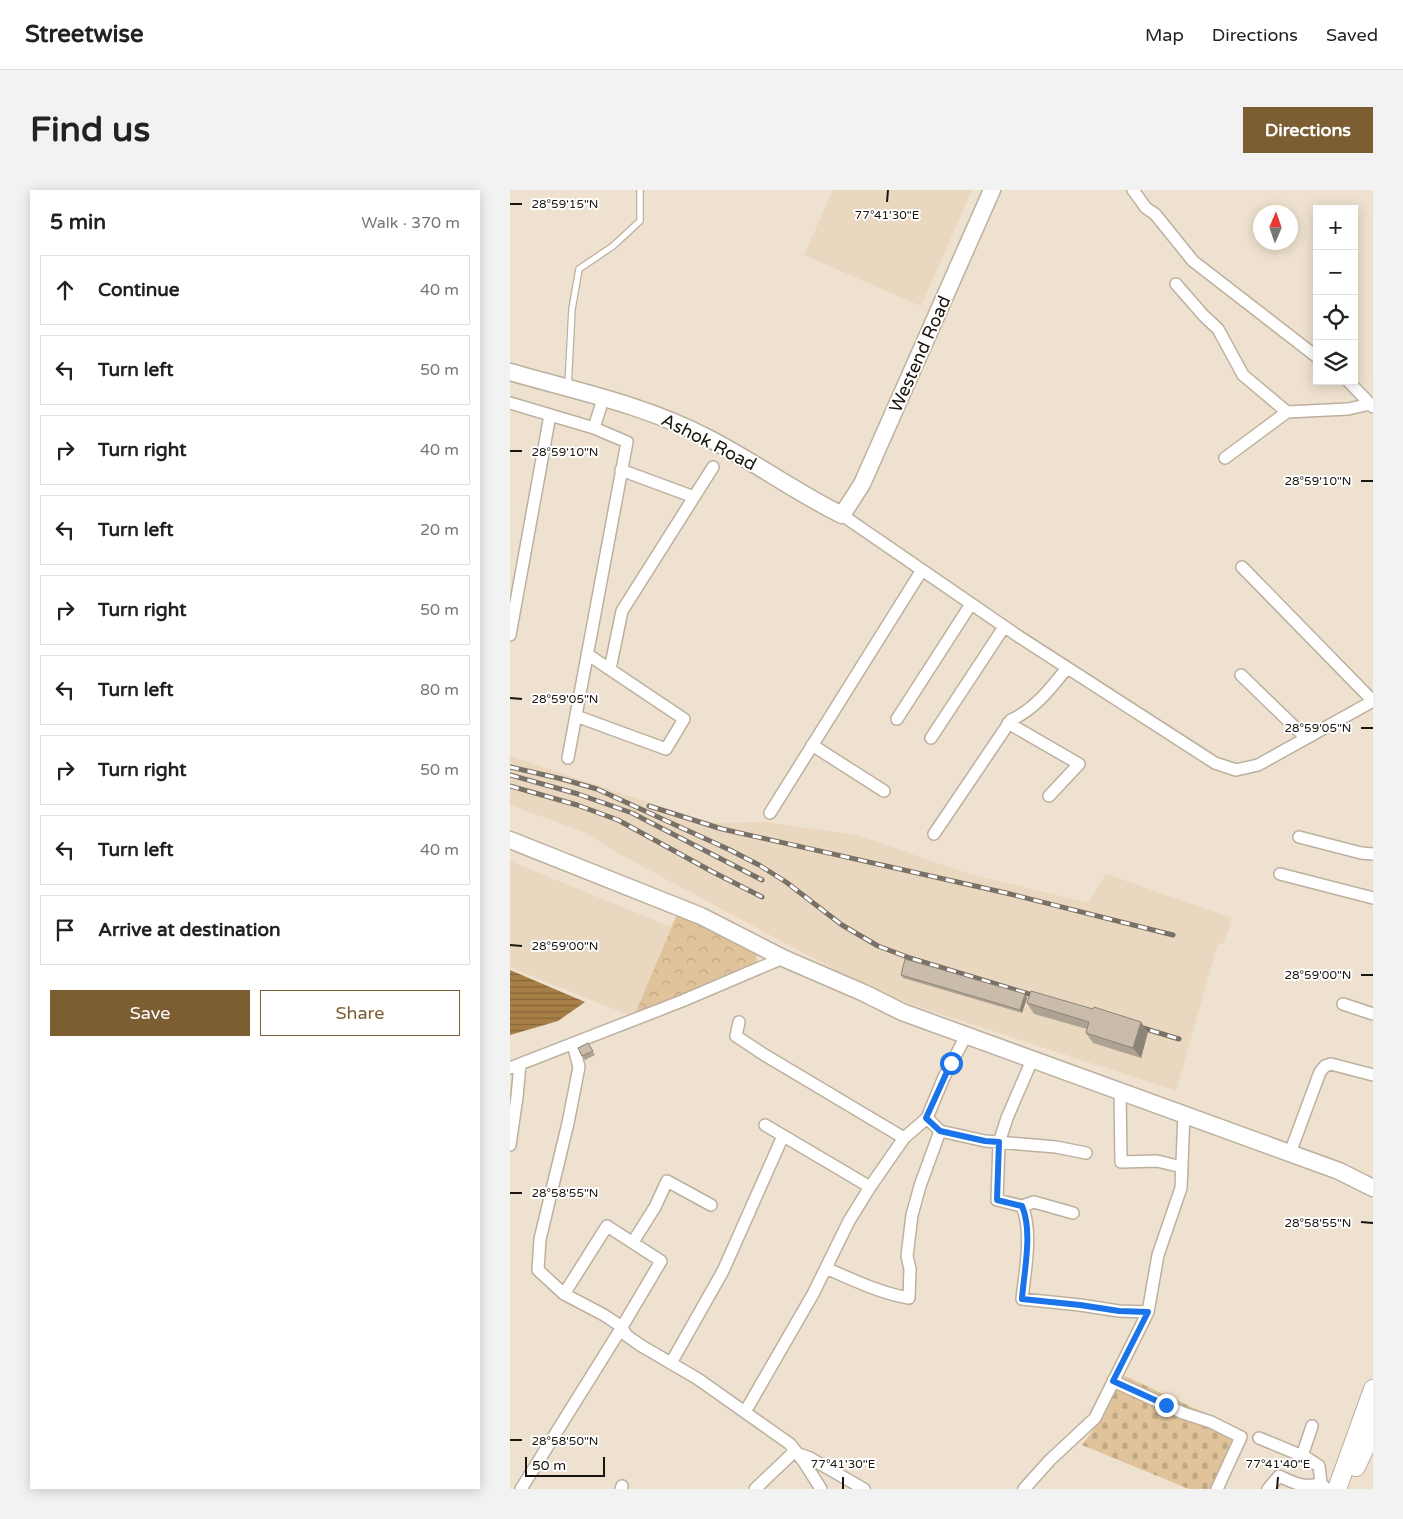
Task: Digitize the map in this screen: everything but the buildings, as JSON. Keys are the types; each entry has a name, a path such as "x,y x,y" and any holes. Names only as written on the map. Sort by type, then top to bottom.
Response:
{"main road":[{"path":"1346,1489 1368,1434 1373,1389"},
{"path":"1328,1487 1368,1434"}],"street":[{"name":"Westend Road","path":"842,515 862,484 992,190"},
{"path":"1133,190 1146,208 1154,214 1193,261 1313,354"},
{"path":"1176,284 1218,329 1243,374 1287,412"},
{"name":"Ashok Road","path":"510,372 648,411 706,437 821,505 842,515"},
{"path":"1352,385 1372,405"},
{"path":"594,428 603,399"},
{"path":"510,403 594,428 627,442 568,758"},
{"path":"1225,458 1287,412 1348,409 1372,405"},
{"path":"510,635 550,415"},
{"path":"610,669 622,611 713,467"},
{"path":"622,470 694,497"},
{"path":"842,515 1067,668 1215,763 1236,770 1258,765 1373,701 1242,566"},
{"path":"770,813 922,570"},
{"path":"897,719 971,604"},
{"path":"931,738 1004,626"},
{"path":"576,716 666,749 684,719 587,654"},
{"path":"934,834 1008,723 1025,713 1048,691 1067,668"},
{"path":"1241,675 1306,738"},
{"path":"1008,723 1079,764 1049,796"},
{"path":"812,745 884,792"},
{"path":"1299,837 1361,853 1373,854"},
{"path":"510,840 701,916 783,958 864,993 902,1012 1290,1152 1339,1171 1373,1188"},
{"path":"1280,874 1373,898"},
{"path":"510,1145 517,1097 515,1066 682,1001 783,958"},
{"path":"1343,1004 1373,1014"},
{"path":"739,1022 736,1036 904,1138"},
{"path":"745,1412 813,1294 849,1221 904,1138 926,1118 944,1077 966,1036"},
{"path":"573,1044 579,1067 568,1123 540,1239 538,1270 564,1294 604,1315 622,1327 626,1335 745,1412 790,1444 821,1489"},
{"path":"1032,1060 1007,1118 999,1142 997,1200 1022,1206 1034,1202 1073,1213"},
{"path":"1290,1152 1320,1072 1326,1066 1330,1064 1373,1075"},
{"path":"1120,1090 1122,1162 1157,1161 1182,1168"},
{"path":"1024,1489 1050,1460 1094,1418 1148,1312 1158,1255 1181,1188 1184,1113"},
{"path":"926,1118 940,1131 985,1141 1056,1147 1086,1152"},
{"path":"765,1125 870,1187"},
{"path":"826,1268 864,1285 909,1298 910,1269 908,1256 912,1215 920,1186 940,1131"},
{"path":"671,1363 723,1271 783,1136"},
{"path":"632,1242 655,1207 667,1181 711,1205"},
{"path":"1022,1206 1026,1216 1027,1247 1022,1299 1119,1311 1148,1312"},
{"path":"521,1489 661,1261 608,1226 564,1294"},
{"path":"1113,1381 1183,1413 1211,1422 1241,1437 1217,1489"},
{"path":"1302,1456 1312,1426"},
{"path":"1259,1438 1302,1456 1319,1466 1328,1487 1304,1488 1279,1476 1268,1489"},
{"path":"755,1489 796,1452"},
{"path":"796,1452 864,1489"}],"lane":[{"path":"568,389 572,309 579,270 613,246 640,220 640,190"}],"shaded area":[{"path":"833,190 972,190 921,306 804,255"},
{"path":"510,756 710,823 765,822 857,835 966,873 1088,903 1106,874 1232,918 1224,944 1218,943 1176,1091 880,994 621,855 584,832 510,805"},
{"path":"510,861 671,927 635,1014 626,1014 510,967"},
{"path":"510,970 585,1002 558,1021 510,1035"}],"green space":[{"path":"677,914 756,954 757,963 635,1014"},
{"path":"1125,1376 1248,1433 1220,1489 1189,1489 1082,1445 1096,1426"}],"railway":[{"path":"510,767 597,789 730,850 786,882 842,925 878,946 910,958 1042,998"},
{"path":"510,775 578,794 632,813 762,880"},
{"path":"510,786 577,805 618,820 762,897"},
{"path":"649,806 722,829 1006,893 1173,935"},
{"path":"1133,1025 1179,1039"}],"route":[{"path":"951,1063 926,1118 940,1131 985,1141 999,1142 997,1200 1022,1206 1026,1216 1027,1247 1022,1299 1119,1311 1148,1312 1113,1381 1166,1405"}]}
